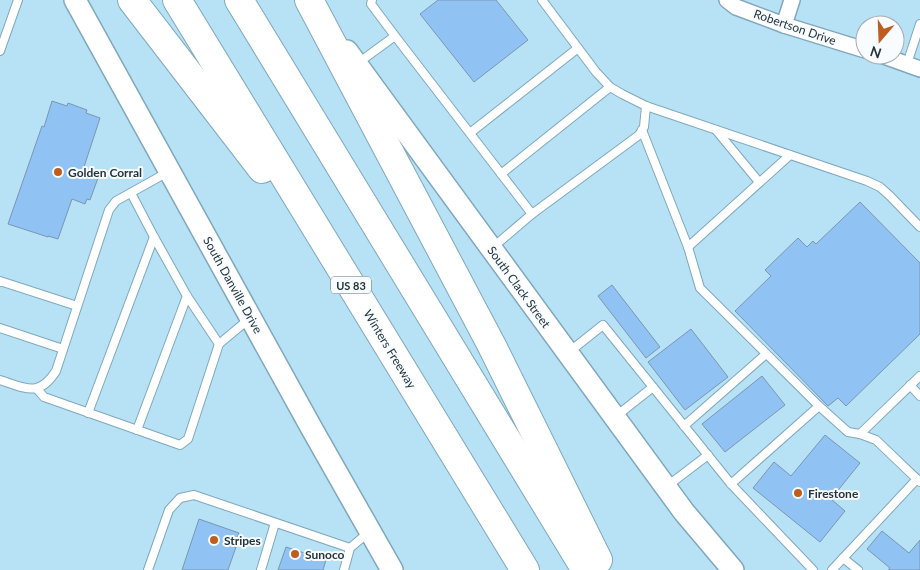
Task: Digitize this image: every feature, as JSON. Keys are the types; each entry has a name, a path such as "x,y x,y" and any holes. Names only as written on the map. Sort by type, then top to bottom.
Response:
{"highway":[{"path":"132,0 347,279"},
{"name":"Winters Freeway","path":"177,0 525,570"},
{"path":"239,0 586,570"},
{"path":"309,0 488,337 603,570"}],"main road":[{"name":"South Danville Drive","path":"75,0 250,318 392,570"},
{"name":"South Clack Street","path":"309,0 684,512 734,570"},
{"path":"684,512 715,570"}],"street":[{"name":"Robertson Drive","path":"727,0 736,6 784,24 855,47"},
{"path":"784,24 792,0"}],"lane":[{"path":"0,51 18,0"},
{"path":"372,0 371,4 532,214"},
{"path":"542,0 596,72 610,87 646,106 880,186 920,227"},
{"path":"914,66 920,24"},
{"path":"356,64 395,36"},
{"path":"470,133 578,48"},
{"path":"501,174 610,87"},
{"path":"491,248 532,214 639,135 644,127 646,106"},
{"path":"642,130 688,247 700,288 819,406 848,432 876,440 918,481 832,570"},
{"path":"715,130 759,182"},
{"path":"688,247 790,155"},
{"path":"0,380 29,390 44,386 51,380 64,349 109,210 116,201 169,171"},
{"path":"131,193 187,296 219,344"},
{"path":"88,413 154,237"},
{"path":"0,282 77,306"},
{"path":"137,430 187,296"},
{"path":"37,389 44,397 180,445 188,439 219,344 250,318"},
{"path":"568,352 603,325 731,484 813,570"},
{"path":"0,328 64,349"},
{"path":"684,426 766,354"},
{"path":"860,434 920,376"},
{"path":"910,385 920,396"},
{"path":"615,417 653,387"},
{"path":"731,484 819,406"},
{"path":"666,487 708,455"},
{"path":"148,570 169,510 180,498 194,495 350,548"},
{"path":"261,570 275,523"},
{"path":"344,570 350,548 370,531"},
{"path":"843,558 858,570"}],"building":[{"path":"438,0 496,0 528,40 474,82 420,14"},
{"name":"Golden Corral","path":"52,101 67,106 68,103 87,110 86,113 100,118 83,170 96,174 95,177 98,178 90,200 87,199 85,204 72,199 58,239 8,224"},
{"path":"860,202 920,263 920,334 846,406 838,398 828,406 735,311 771,276 765,270 798,238 807,247 813,241 816,244"},
{"path":"612,285 660,347 646,358 598,296"},
{"path":"691,329 728,377 685,410 648,362"},
{"path":"762,376 785,405 725,452 702,424"},
{"name":"Firestone","path":"825,435 860,463 831,499 845,511 820,542 753,488 774,462 791,476"},
{"name":"Stripes","path":"199,519 239,533 228,570 182,570"},
{"path":"882,531 909,553 920,540 920,570 888,570 890,568 867,549"},
{"name":"Sunoco","path":"286,547 326,560 323,570 278,570"}],"place":[{"name":"Golden Corral","path":"58,172"},
{"name":"Firestone","path":"798,493"},
{"name":"Stripes","path":"214,540"},
{"name":"Sunoco","path":"295,554"}]}
